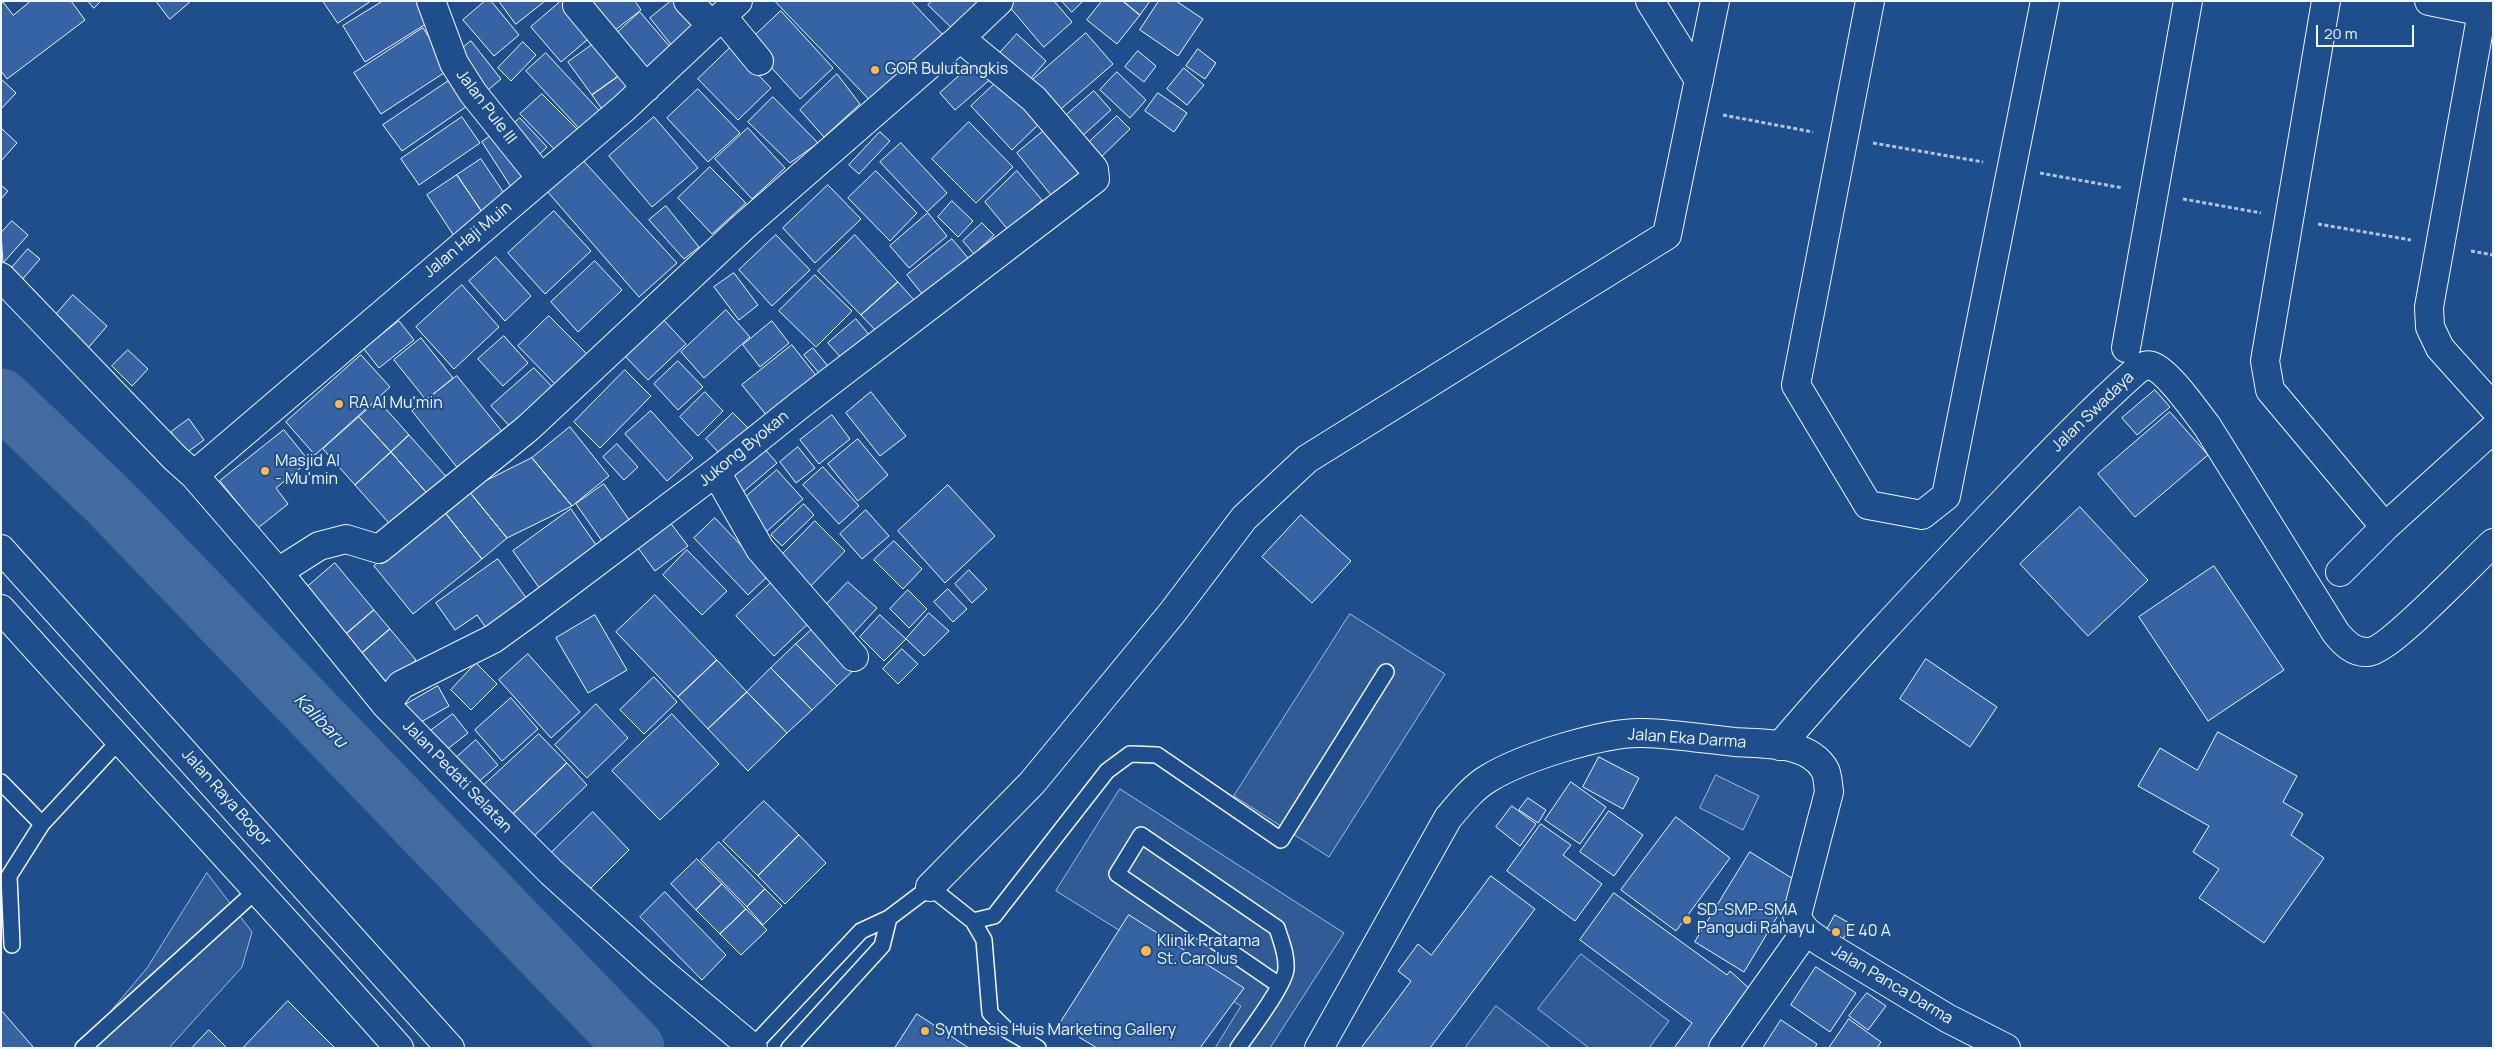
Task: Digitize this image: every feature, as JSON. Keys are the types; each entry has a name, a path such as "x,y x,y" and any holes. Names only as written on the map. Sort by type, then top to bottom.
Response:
{"main road":[{"name":"Jalan Pule III","path":"431,1 454,63 468,85 541,178"},
{"path":"688,1 724,15 759,61"},
{"path":"278,572 319,546 346,539 379,550 528,428 743,227 960,38 999,1"},
{"path":"1650,1 1699,80"},
{"path":"930,887 1032,783 1172,613 1244,518 1307,459 1667,235 1715,1"},
{"path":"1870,1 1796,385 1868,505 1922,514 1946,496 2045,1"},
{"path":"2126,348 2188,1"},
{"path":"2326,1 2265,361 2270,390 2385,527"},
{"path":"2429,1 2488,13 2440,246 2430,307 2430,327 2440,348 2493,406"},
{"path":"577,5 646,88"},
{"name":"Jalan Haji Muin","path":"194,475 646,88 724,15"},
{"name":"Jukong Byokan","path":"386,705 401,685 493,639 716,472 801,404 1095,179 1094,169 1034,99 960,38"},
{"name":"Jalan Pedati Selatan","path":"1,277 175,458 194,475 278,572 386,705 551,872 662,972 752,1048"},
{"name":"Jalan Swadaya","path":"1780,746 1838,679 2093,409 2145,366 2159,369 2186,398 2207,426 2336,633 2347,645 2359,651 2369,652 2380,647 2415,620 2493,543"},
{"path":"2340,572 2385,527 2493,429"},
{"path":"716,472 760,549 854,657"},
{"name":"Jalan Raya Bogor","path":"1,548 450,1048"},
{"path":"1,609 120,741 258,888 399,1048"},
{"name":"Jalan Eka Darma","path":"1319,1048 1448,818 1465,797 1489,778 1556,751 1590,740 1615,735 1643,733 1780,746 1803,750 1817,758 1826,772 1829,792 1797,915 1806,931"},
{"path":"1723,1048 1806,931"},
{"name":"Jalan Panca Darma","path":"1806,931 1947,1018 2006,1048"}],"lane":[{"path":"973,921 994,916 1107,771 1130,754 1157,755 1281,840 1386,672"},
{"path":"12,945 9,876 42,824 120,741"},
{"path":"1,782 42,824"},
{"path":"1238,1048 1279,986 1286,970 1285,953 1276,928 1141,835 1117,874 1279,986"},
{"path":"752,1048 861,931 888,918 930,887 973,921 984,940 990,1013 1006,1030 1038,1048"},
{"path":"83,1048 258,888"},
{"path":"789,1048 882,946 888,918"}],"path":[{"path":"1693,110 2493,255"}],"shaded area":[{"path":"1350,614 1445,674 1329,857 1234,796"},
{"path":"1716,775 1759,796 1743,830 1700,808"},
{"path":"1120,789 1344,933 1270,1048 1215,1048 1241,1006 1056,891"},
{"path":"207,873 252,932 242,967 169,1048 80,1048 147,968"},
{"path":"1581,954 1669,1021 1649,1048 1589,1048 1538,1009"},
{"path":"1496,1006 1551,1048 1465,1048"}],"building":[{"path":"31,1 71,1 85,20 7,79 1,71 1,3 3,2 13,15"},
{"path":"88,1 101,1 94,8"},
{"path":"156,1 191,1 170,19"},
{"path":"323,1 371,1 338,23"},
{"path":"383,1 416,1 429,22 365,62 343,26"},
{"path":"485,1 491,1 519,35 494,56 463,20"},
{"path":"499,1 545,1 516,24"},
{"path":"561,1 566,1 594,34 561,62 531,27"},
{"path":"578,1 635,1 641,10 606,37"},
{"path":"671,1 683,1 704,28 676,51 650,18"},
{"name":"GOR Bulutangkis","path":"775,1 911,1 944,36 874,104"},
{"path":"932,1 992,1 961,37 928,5"},
{"path":"1005,1 1054,1 1072,22 1044,47"},
{"path":"1062,1 1083,1 1072,12"},
{"path":"1102,1 1123,1 1140,15 1117,44 1087,20"},
{"path":"1123,1 1150,1 1140,15"},
{"path":"1159,1 1176,1 1203,19 1178,56 1140,30"},
{"path":"781,11 833,68 800,99 748,42"},
{"path":"640,12 677,55 645,83 608,41"},
{"path":"423,28 450,69 381,114 354,73"},
{"path":"1086,33 1113,64 1055,114 1029,83"},
{"path":"1017,34 1046,61 1027,83 997,56"},
{"path":"599,40 623,73 592,95 568,62"},
{"path":"471,41 501,79 488,90 457,53"},
{"path":"523,42 536,55 511,81 498,68"},
{"path":"731,47 771,88 738,120 698,79"},
{"path":"1198,49 1216,63 1205,79 1186,66"},
{"path":"1138,51 1156,66 1144,82 1125,67"},
{"path":"546,53 606,118 586,136 526,71"},
{"path":"978,59 994,76 955,110 940,93"},
{"path":"1184,68 1204,85 1187,105 1167,89"},
{"path":"1117,72 1146,100 1130,118 1100,90"},
{"path":"623,73 637,92 606,115 592,95"},
{"path":"837,74 860,104 824,137 800,110"},
{"path":"453,78 470,104 402,151 383,125"},
{"path":"1001,78 1042,121 1012,150 971,106"},
{"path":"1,79 16,93 1,109"},
{"path":"698,89 740,133 708,162 667,118"},
{"path":"1094,91 1111,110 1080,138 1063,118"},
{"path":"1158,93 1187,113 1174,132 1145,111"},
{"path":"542,94 579,131 557,152 520,114"},
{"path":"773,97 818,143 790,163 748,122"},
{"path":"1117,116 1130,129 1097,161 1084,147"},
{"path":"462,117 480,143 419,185 401,159"},
{"path":"654,117 698,168 652,207 609,156"},
{"path":"520,118 547,147 536,158 509,128"},
{"path":"969,122 1013,167 976,203 932,159"},
{"path":"1052,124 1090,171 1055,200 1017,153"},
{"path":"1,128 17,143 1,161"},
{"path":"748,128 785,168 752,199 715,159"},
{"path":"499,130 530,179 513,190 482,142"},
{"path":"880,132 890,141 859,174 849,165"},
{"path":"901,143 947,193 927,212 880,162"},
{"path":"579,156 677,263 639,297 540,183"},
{"path":"481,159 508,199 484,215 457,175"},
{"path":"710,167 746,203 712,234 678,198"},
{"path":"876,171 917,213 890,241 848,198"},
{"path":"1017,171 1042,200 1009,231 985,202"},
{"path":"457,175 484,215 454,236 427,195"},
{"path":"1,185 8,191 1,199"},
{"path":"828,185 861,219 815,263 783,228"},
{"path":"952,201 973,221 958,237 938,217"},
{"path":"666,206 699,247 684,259 649,220"},
{"path":"554,211 591,251 545,294 508,253"},
{"path":"928,213 947,236 909,268 890,246"},
{"path":"12,221 28,235 3,263 1,233"},
{"path":"982,223 994,235 974,254 963,241"},
{"path":"776,235 810,270 772,306 739,270"},
{"path":"855,235 898,282 861,315 818,271"},
{"path":"952,239 968,258 923,295 907,275"},
{"path":"28,249 40,259 21,281 10,270"},
{"path":"496,257 531,296 505,321 469,281"},
{"path":"595,261 622,290 578,332 551,302"},
{"path":"734,273 758,305 739,320 714,287"},
{"path":"815,275 852,311 816,347 779,311"},
{"path":"898,282 915,301 879,334 861,315"},
{"path":"462,285 499,327 454,369 416,327"},
{"path":"73,295 107,326 88,348 53,318"},
{"path":"726,310 750,337 704,378 681,352"},
{"path":"549,316 587,354 556,385 518,346"},
{"path":"660,316 686,344 648,380 621,352"},
{"path":"856,319 871,337 843,360 828,343"},
{"path":"399,321 414,340 379,368 364,349"},
{"path":"772,321 789,343 760,367 743,345"},
{"path":"504,336 528,363 503,386 478,359"},
{"path":"421,338 453,378 426,400 394,360"},
{"path":"792,345 822,383 772,422 742,385"},
{"path":"813,348 833,372 825,380 804,355"},
{"path":"128,350 148,369 132,386 112,366"},
{"name":"RA Al Mu'min","path":"361,355 390,387 315,455 286,422"},
{"path":"678,361 703,387 678,410 654,384"},
{"path":"534,368 558,393 515,432 491,406"},
{"path":"625,370 651,396 600,448 574,422"},
{"path":"457,376 509,440 464,476 412,411"},
{"path":"2155,390 2170,407 2137,435 2122,418"},
{"path":"705,392 723,411 698,436 680,417"},
{"path":"871,392 906,436 880,456 846,413"},
{"path":"378,400 409,435 391,452 359,417"},
{"path":"651,411 693,458 667,481 625,434"},
{"path":"2170,412 2208,455 2135,517 2098,474"},
{"path":"733,413 748,428 720,454 706,439"},
{"path":"832,415 850,439 819,464 800,440"},
{"path":"359,417 391,452 355,485 323,449"},
{"path":"189,419 204,440 186,453 171,432"},
{"path":"570,427 609,476 572,506 532,458"},
{"name":"Masjid Al - Mu'min","path":"284,430 309,461 276,488 288,504 258,528 220,481"},
{"path":"409,435 451,482 432,499 391,452"},
{"path":"858,439 888,475 858,501 828,464"},
{"path":"617,444 638,467 624,480 603,457"},
{"path":"763,447 777,463 743,492 729,475"},
{"path":"798,447 815,468 796,483 780,462"},
{"path":"391,452 432,499 396,531 355,485"},
{"path":"532,458 572,506 507,538 468,490"},
{"path":"823,467 859,506 839,524 803,485"},
{"path":"777,470 803,499 766,532 740,502"},
{"path":"604,484 637,531 609,551 576,504"},
{"path":"948,485 995,536 945,583 898,531"},
{"path":"468,490 507,538 482,559 443,510"},
{"path":"804,504 814,515 782,546 771,535"},
{"path":"2080,507 2148,580 2088,636 2020,564"},
{"path":"571,509 603,555 545,596 513,551"},
{"path":"443,510 482,559 413,614 374,566"},
{"path":"866,510 889,536 862,559 840,534"},
{"path":"1301,515 1351,561 1312,603 1262,557"},
{"path":"666,517 688,546 655,571 633,541"},
{"path":"715,518 769,575 748,595 694,538"},
{"path":"815,521 845,551 804,593 774,563"},
{"path":"894,541 922,569 903,589 874,560"},
{"path":"687,550 727,591 702,615 663,575"},
{"path":"498,559 532,606 491,635 477,615 455,630 436,603"},
{"path":"335,563 374,610 346,634 306,588"},
{"path":"2214,566 2284,670 2208,721 2139,617"},
{"path":"969,570 987,589 972,603 955,584"},
{"path":"776,578 814,618 774,656 736,616"},
{"path":"848,582 877,608 852,635 823,608"},
{"path":"948,589 967,609 953,622 934,602"},
{"path":"908,590 927,609 909,628 890,609"},
{"path":"655,595 717,660 678,697 616,632"},
{"path":"374,610 390,629 362,653 346,634"},
{"path":"929,613 949,631 924,656 906,639"},
{"path":"595,615 627,670 588,693 556,638"},
{"path":"880,615 906,639 884,661 860,637"},
{"path":"817,625 857,667 837,686 796,644"},
{"path":"390,629 416,660 388,684 362,653"},
{"path":"796,644 837,686 812,710 771,668"},
{"path":"902,649 918,664 898,684 883,669"},
{"path":"528,654 580,712 551,738 499,680"},
{"path":"1926,659 1997,707 1970,747 1900,699"},
{"path":"717,660 747,692 708,729 678,697"},
{"path":"476,663 497,684 471,710 451,690"},
{"path":"771,668 812,710 787,733 747,692"},
{"path":"654,677 677,702 644,734 620,710"},
{"path":"438,686 449,706 414,726 403,706"},
{"path":"747,692 787,733 748,771 708,729"},
{"path":"511,698 538,729 502,761 475,730"},
{"path":"596,704 628,738 587,778 555,745"},
{"path":"453,714 468,733 440,755 425,735"},
{"path":"672,714 719,764 660,820 612,771"},
{"path":"2218,732 2297,776 2283,802 2303,814 2291,835 2324,858 2264,943 2199,898 2219,869 2193,852 2209,826 2138,786 2160,748 2197,770"},
{"path":"539,734 567,763 511,816 483,786"},
{"path":"476,740 498,765 469,790 448,765"},
{"path":"1599,757 1639,778 1623,809 1583,787"},
{"path":"567,763 587,785 532,838 511,816"},
{"path":"1571,782 1606,807 1580,844 1545,820"},
{"path":"1528,798 1546,810 1538,823 1519,810"},
{"path":"764,801 799,835 758,876 723,841"},
{"path":"1512,806 1536,824 1520,846 1496,827"},
{"path":"1609,811 1643,835 1614,876 1580,852"},
{"path":"593,812 629,850 584,895 547,857"},
{"path":"1676,817 1730,858 1676,931 1621,890"},
{"path":"1541,824 1571,845 1563,855 1602,884 1575,921 1507,871"},
{"path":"799,835 826,863 785,904 758,876"},
{"path":"719,842 765,889 747,907 701,860"},
{"path":"1750,852 1798,882 1744,972 1695,942"},
{"path":"697,859 722,884 696,910 671,884"},
{"path":"1491,876 1535,909 1430,1048 1361,1048 1411,981 1398,971 1418,944 1431,955"},
{"path":"722,884 746,909 720,934 696,910"},
{"path":"765,889 782,906 763,925 747,907"},
{"path":"665,892 726,955 702,980 640,917"},
{"path":"1614,893 1727,975 1730,971 1751,990 1709,1048 1674,1048 1692,1023 1580,940"},
{"path":"746,909 767,930 741,955 720,934"},
{"name":"Klinik Pratama St. Carolus","path":"1129,915 1244,988 1200,1048 1097,1048 1059,1025"},
{"name":"E 40 A","path":"1835,915 1851,924 1838,949 1821,940"},
{"path":"1816,967 1856,993 1830,1032 1791,1005"},
{"path":"1867,993 1886,1006 1868,1030 1849,1016"},
{"path":"288,1001 335,1048 243,1048"},
{"path":"1,1010 34,1048 1,1048"},
{"name":"Synthesis Huis Marketing Gallery","path":"917,1014 969,1048 895,1048"},
{"path":"1849,1019 1881,1042 1877,1048 1829,1048"},
{"path":"1781,1020 1817,1044 1815,1048 1763,1048"},
{"path":"209,1030 227,1048 192,1048"}],"waterway":[{"name":"Kalibaru","path":"1,398 112,504 635,1048"}],"place":[{"name":"GOR Bulutangkis","path":"875,70"},
{"name":"RA Al Mu'min","path":"339,404"},
{"name":"Masjid Al - Mu'min","path":"265,471"},
{"name":"SD-SMP-SMA Pangudi Rahayu","path":"1687,920"},
{"name":"E 40 A","path":"1836,932"},
{"name":"Klinik Pratama St. Carolus","path":"1146,951"},
{"name":"Synthesis Huis Marketing Gallery","path":"925,1031"}]}
